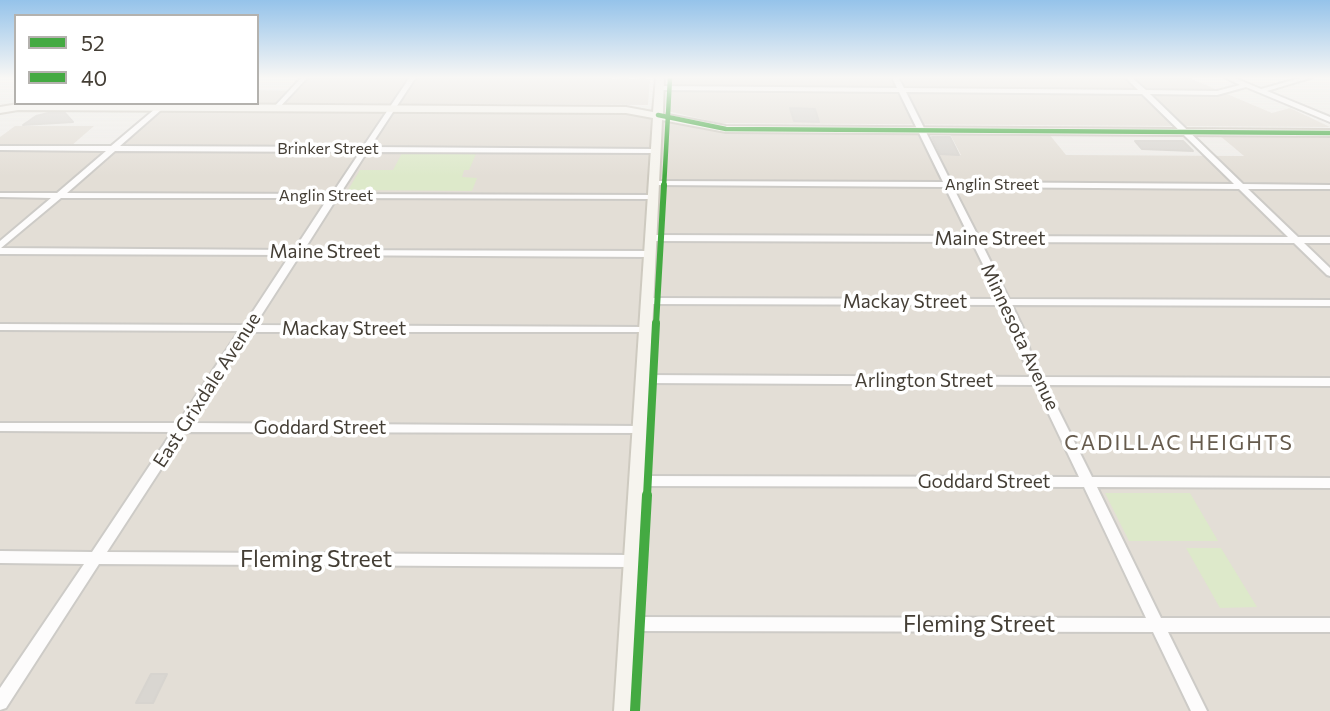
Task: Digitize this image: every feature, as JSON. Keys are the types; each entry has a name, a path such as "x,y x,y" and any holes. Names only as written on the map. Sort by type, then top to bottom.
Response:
{"street":[{"path":"0,249 158,110"},
{"name":"East Grixdale Avenue","path":"0,702 390,110"},
{"path":"627,110 726,129 1330,133"},
{"path":"624,711 658,110"},
{"name":"Minnesota Avenue","path":"911,110 1006,302 1020,332 1026,355 1199,711"},
{"path":"1162,110 1330,273"},
{"path":"1307,110 1330,120"},
{"name":"Brinker Street","path":"0,148 656,150"},
{"name":"Anglin Street","path":"0,195 334,196 946,184 1330,187"},
{"name":"Maine Street","path":"0,249 297,252 974,239 1330,240"},
{"name":"Mackay Street","path":"648,302 1330,303"},
{"name":"Mackay Street","path":"0,327 646,330"},
{"name":"Arlington Street","path":"644,379 1330,382"},
{"name":"Goddard Street","path":"0,427 641,430"},
{"name":"Goddard Street","path":"638,481 1330,483"},
{"name":"Fleming Street","path":"0,557 633,561"},
{"name":"Fleming Street","path":"628,624 1330,625"}],"shaded area":[{"path":"1265,110 1272,113 1295,110 1330,127 719,123 667,111"},
{"path":"159,111 632,114 712,131 919,134 928,154 961,155 950,134 1049,134 1066,155 1244,156 1219,135 1330,138 1330,711 0,711 0,137 15,126 94,126 71,146 121,146"}],"green space":[{"path":"402,153 476,154 469,170 464,170 462,177 477,178 472,191 348,190 360,170 393,170"},
{"path":"1105,493 1190,493 1218,541 1129,541"},
{"path":"1186,548 1221,548 1257,607 1220,608"}],"building":[{"path":"791,110 815,110 819,122 794,121"},
{"path":"65,113 73,122 23,125 36,116"},
{"path":"932,137 950,137 959,155 940,154"},
{"path":"1135,141 1183,141 1193,151 1142,149"},
{"path":"151,674 167,674 153,703 136,703"}],"transit line":[{"name":"40","path":"635,711 668,110"},
{"name":"52","path":"658,115 726,129 1330,133"}],"district":[{"name":"CADILLAC HEIGHTS","path":"1179,443"}]}
